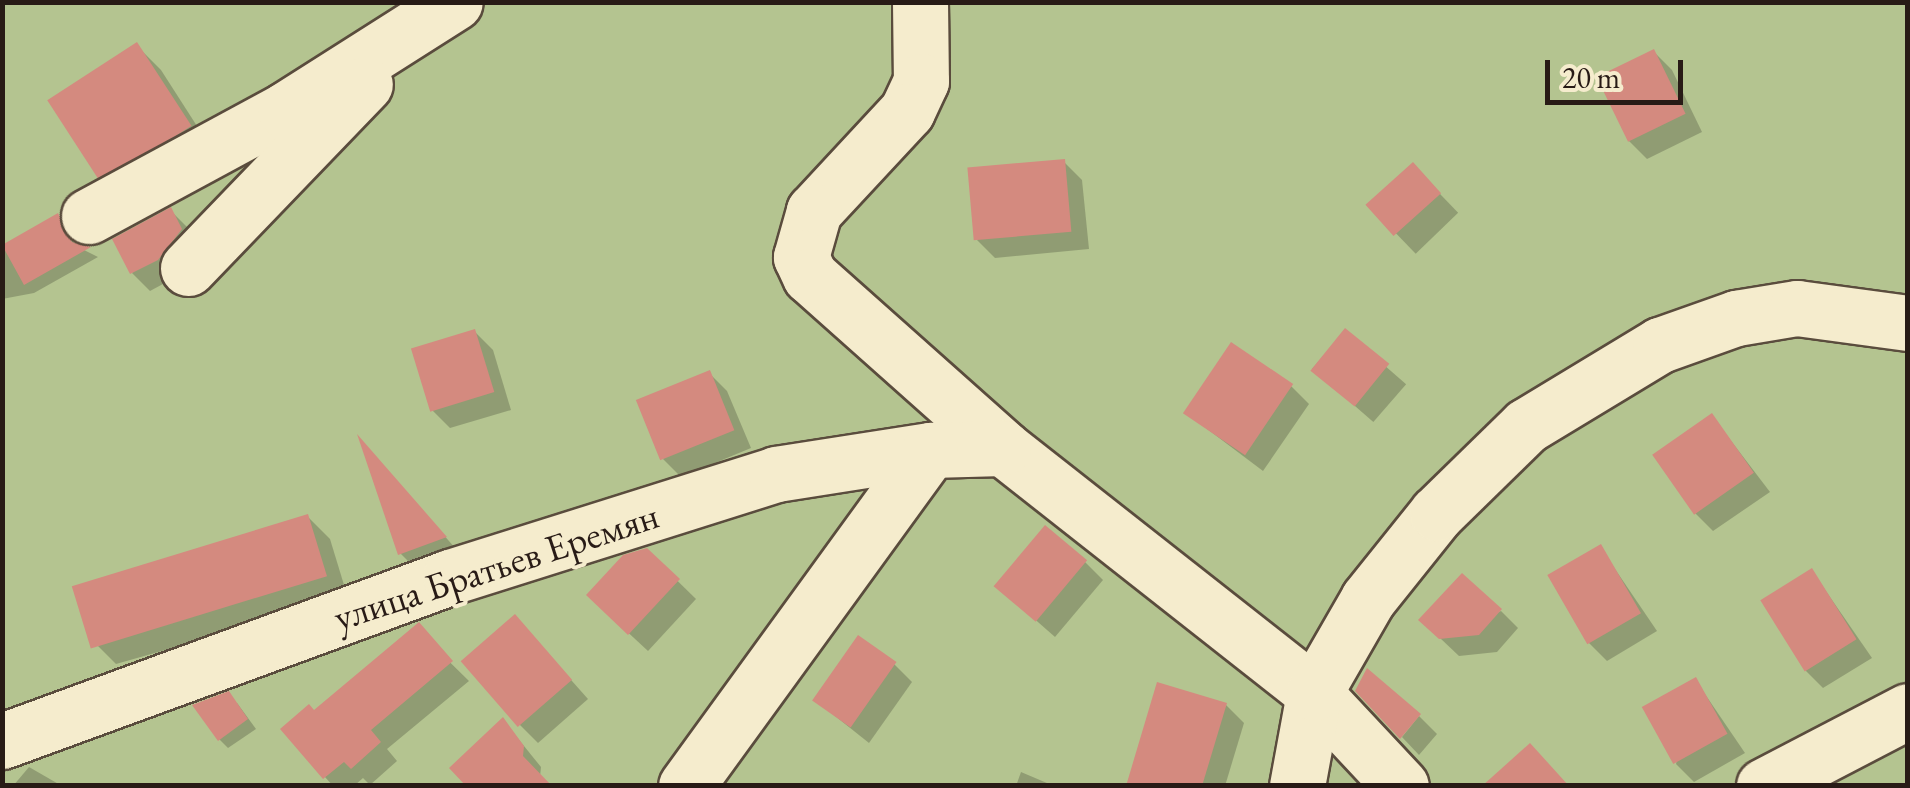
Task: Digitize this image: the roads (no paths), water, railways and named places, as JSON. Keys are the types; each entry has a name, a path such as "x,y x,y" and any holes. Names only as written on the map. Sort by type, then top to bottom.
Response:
{"street":[{"path":"920,2 922,82 906,111 814,211 800,257 810,276 1003,448 1314,693 1401,786"},
{"path":"89,216 285,110 439,13"},
{"path":"188,268 439,13"},
{"path":"1297,786 1314,693 1368,600 1436,513 1526,426 1660,345 1736,318 1798,308 1908,323"},
{"name":"улица Братьев Еремян","path":"2,741 450,577 776,474 930,450 1003,448"},
{"path":"686,786 930,450"},
{"path":"1764,786 1908,711"}]}
